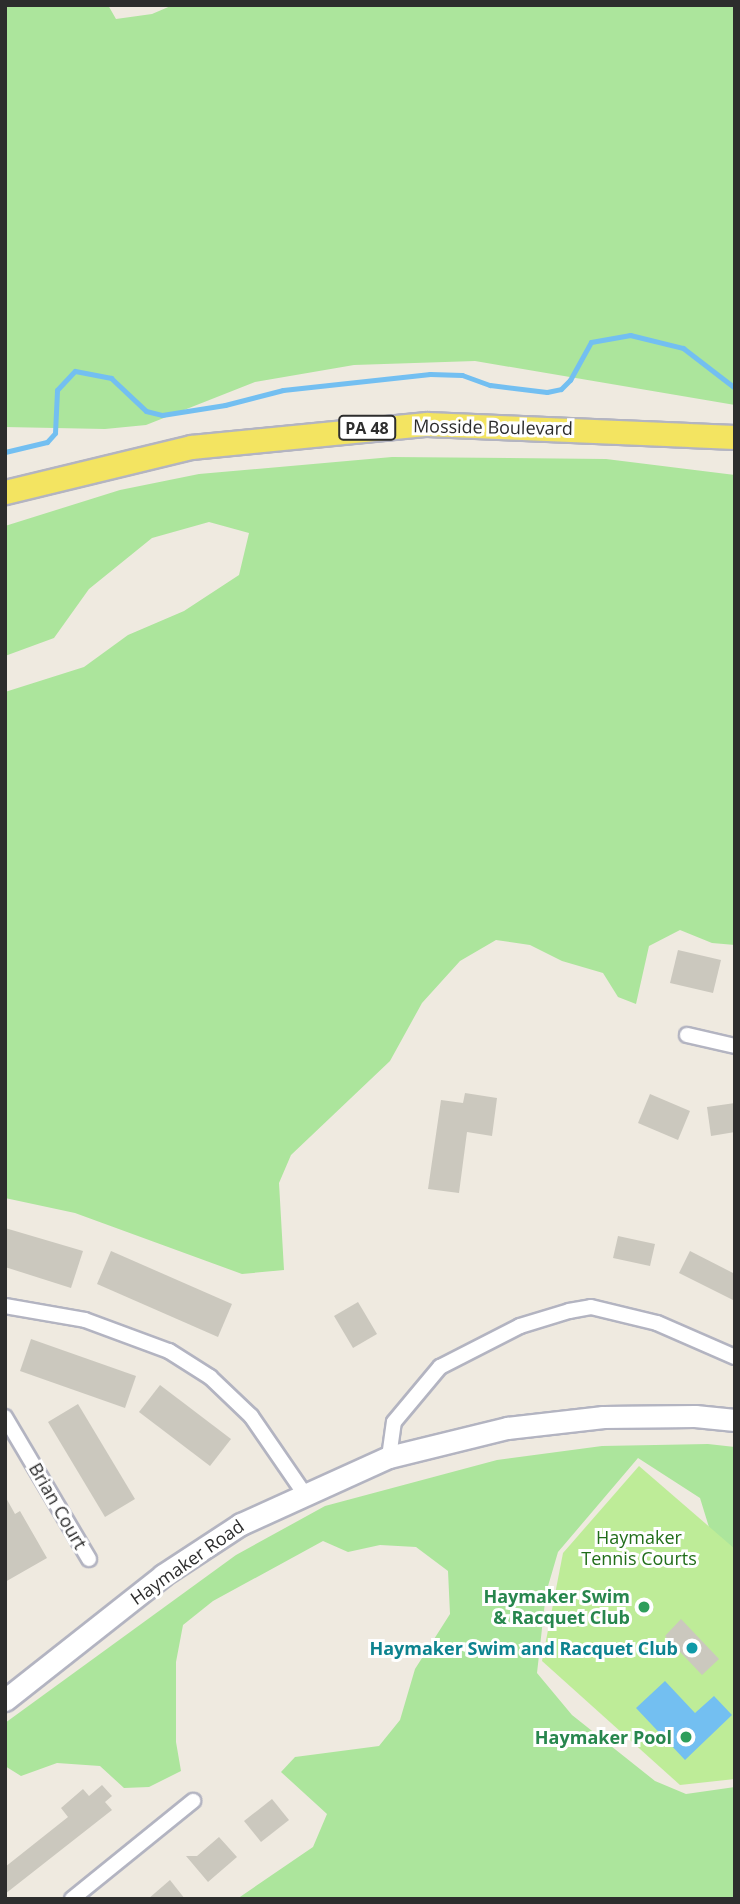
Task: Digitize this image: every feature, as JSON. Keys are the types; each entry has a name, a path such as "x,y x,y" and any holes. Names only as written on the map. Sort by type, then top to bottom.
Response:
{"main road":[{"name":"Mosside Boulevard","path":"5,492 72,472 191,447 401,426 534,426 735,437"},
{"name":"Haymaker Road","path":"5,1700 163,1576 241,1524 304,1493 389,1457 507,1428 603,1417 695,1416 735,1420"}],"street":[{"path":"687,1035 735,1046"},
{"path":"5,1306 85,1320 169,1351 210,1377 251,1416 304,1493"},
{"path":"389,1457 394,1422 440,1367 520,1326 569,1311 591,1307 657,1323 735,1357"},
{"name":"Brian Court","path":"5,1417 89,1559"},
{"path":"72,1899 193,1801"}],"green space":[{"path":"5,5 108,5 116,19 152,14 173,5 735,5 735,405 475,361 354,365 255,382 146,425 105,429 5,427"},
{"path":"392,457 606,459 735,475 735,945 712,943 680,930 649,946 636,1004 618,997 603,973 562,961 530,945 496,940 460,961 422,1003 390,1061 291,1155 279,1183 284,1270 242,1274 75,1213 5,1198 5,692 84,667 128,635 184,611 239,575 249,533 209,522 152,538 89,589 54,638 5,656 5,526 120,490 199,474"},
{"path":"708,1444 735,1447 735,1582 712,1537 700,1498 638,1458 558,1552 546,1593 537,1673 572,1715 655,1781 686,1794 735,1787 735,1899 237,1899 313,1847 327,1814 281,1772 295,1757 379,1746 400,1720 415,1669 450,1614 448,1571 416,1547 380,1545 348,1552 323,1541 213,1601 183,1625 176,1662 176,1742 181,1771 149,1787 124,1788 100,1766 57,1763 21,1776 5,1766 5,1723 236,1555 325,1506 497,1460 602,1446"},
{"name":"Haymaker Swim & Racquet Club","path":"639,1466 735,1549 735,1779 680,1785 542,1661 563,1553"}],"water":[{"name":"Haymaker Pool","path":"665,1681 695,1713 714,1696 732,1715 685,1760 636,1708"}],"building":[{"path":"678,950 721,960 713,993 670,983"},
{"path":"465,1093 497,1098 492,1136 467,1132 459,1193 428,1189 441,1100 463,1103"},
{"path":"650,1094 690,1111 678,1140 638,1123"},
{"path":"735,1103 735,1132 711,1136 707,1107"},
{"path":"5,1228 83,1251 71,1288 5,1267"},
{"path":"618,1236 655,1244 650,1266 613,1258"},
{"path":"111,1251 232,1304 218,1337 97,1284"},
{"path":"690,1251 735,1274 735,1301 679,1273"},
{"path":"358,1302 377,1334 353,1348 334,1316"},
{"path":"31,1339 136,1376 125,1408 20,1371"},
{"path":"160,1385 231,1439 210,1466 139,1412"},
{"path":"78,1404 135,1499 105,1517 48,1422"},
{"path":"5,1496 15,1514 20,1511 47,1558 5,1582"},
{"name":"Haymaker Swim and Racquet Club","path":"681,1619 719,1659 702,1675 665,1636"},
{"path":"102,1785 112,1796 105,1802 112,1810 5,1894 5,1867 68,1817 61,1808 83,1789 89,1796"},
{"path":"272,1799 289,1820 261,1842 244,1821"},
{"path":"219,1837 237,1857 208,1882 186,1856 197,1856"},
{"path":"170,1880 185,1899 148,1899"}],"waterway":[{"path":"5,452 47,442 55,433 57,390 75,371 111,378 146,411 162,415 225,405 283,390 430,374 462,375 490,385 547,392 561,389 570,380 591,342 630,335 683,348 735,388"}],"place":[{"name":"Haymaker Swim & Racquet Club","path":"644,1607"},
{"name":"Haymaker Swim and Racquet Club","path":"692,1648"},
{"name":"Haymaker Pool","path":"686,1737"}],"park label":[{"name":"Haymaker Tennis Courts","path":"639,1548"}]}
